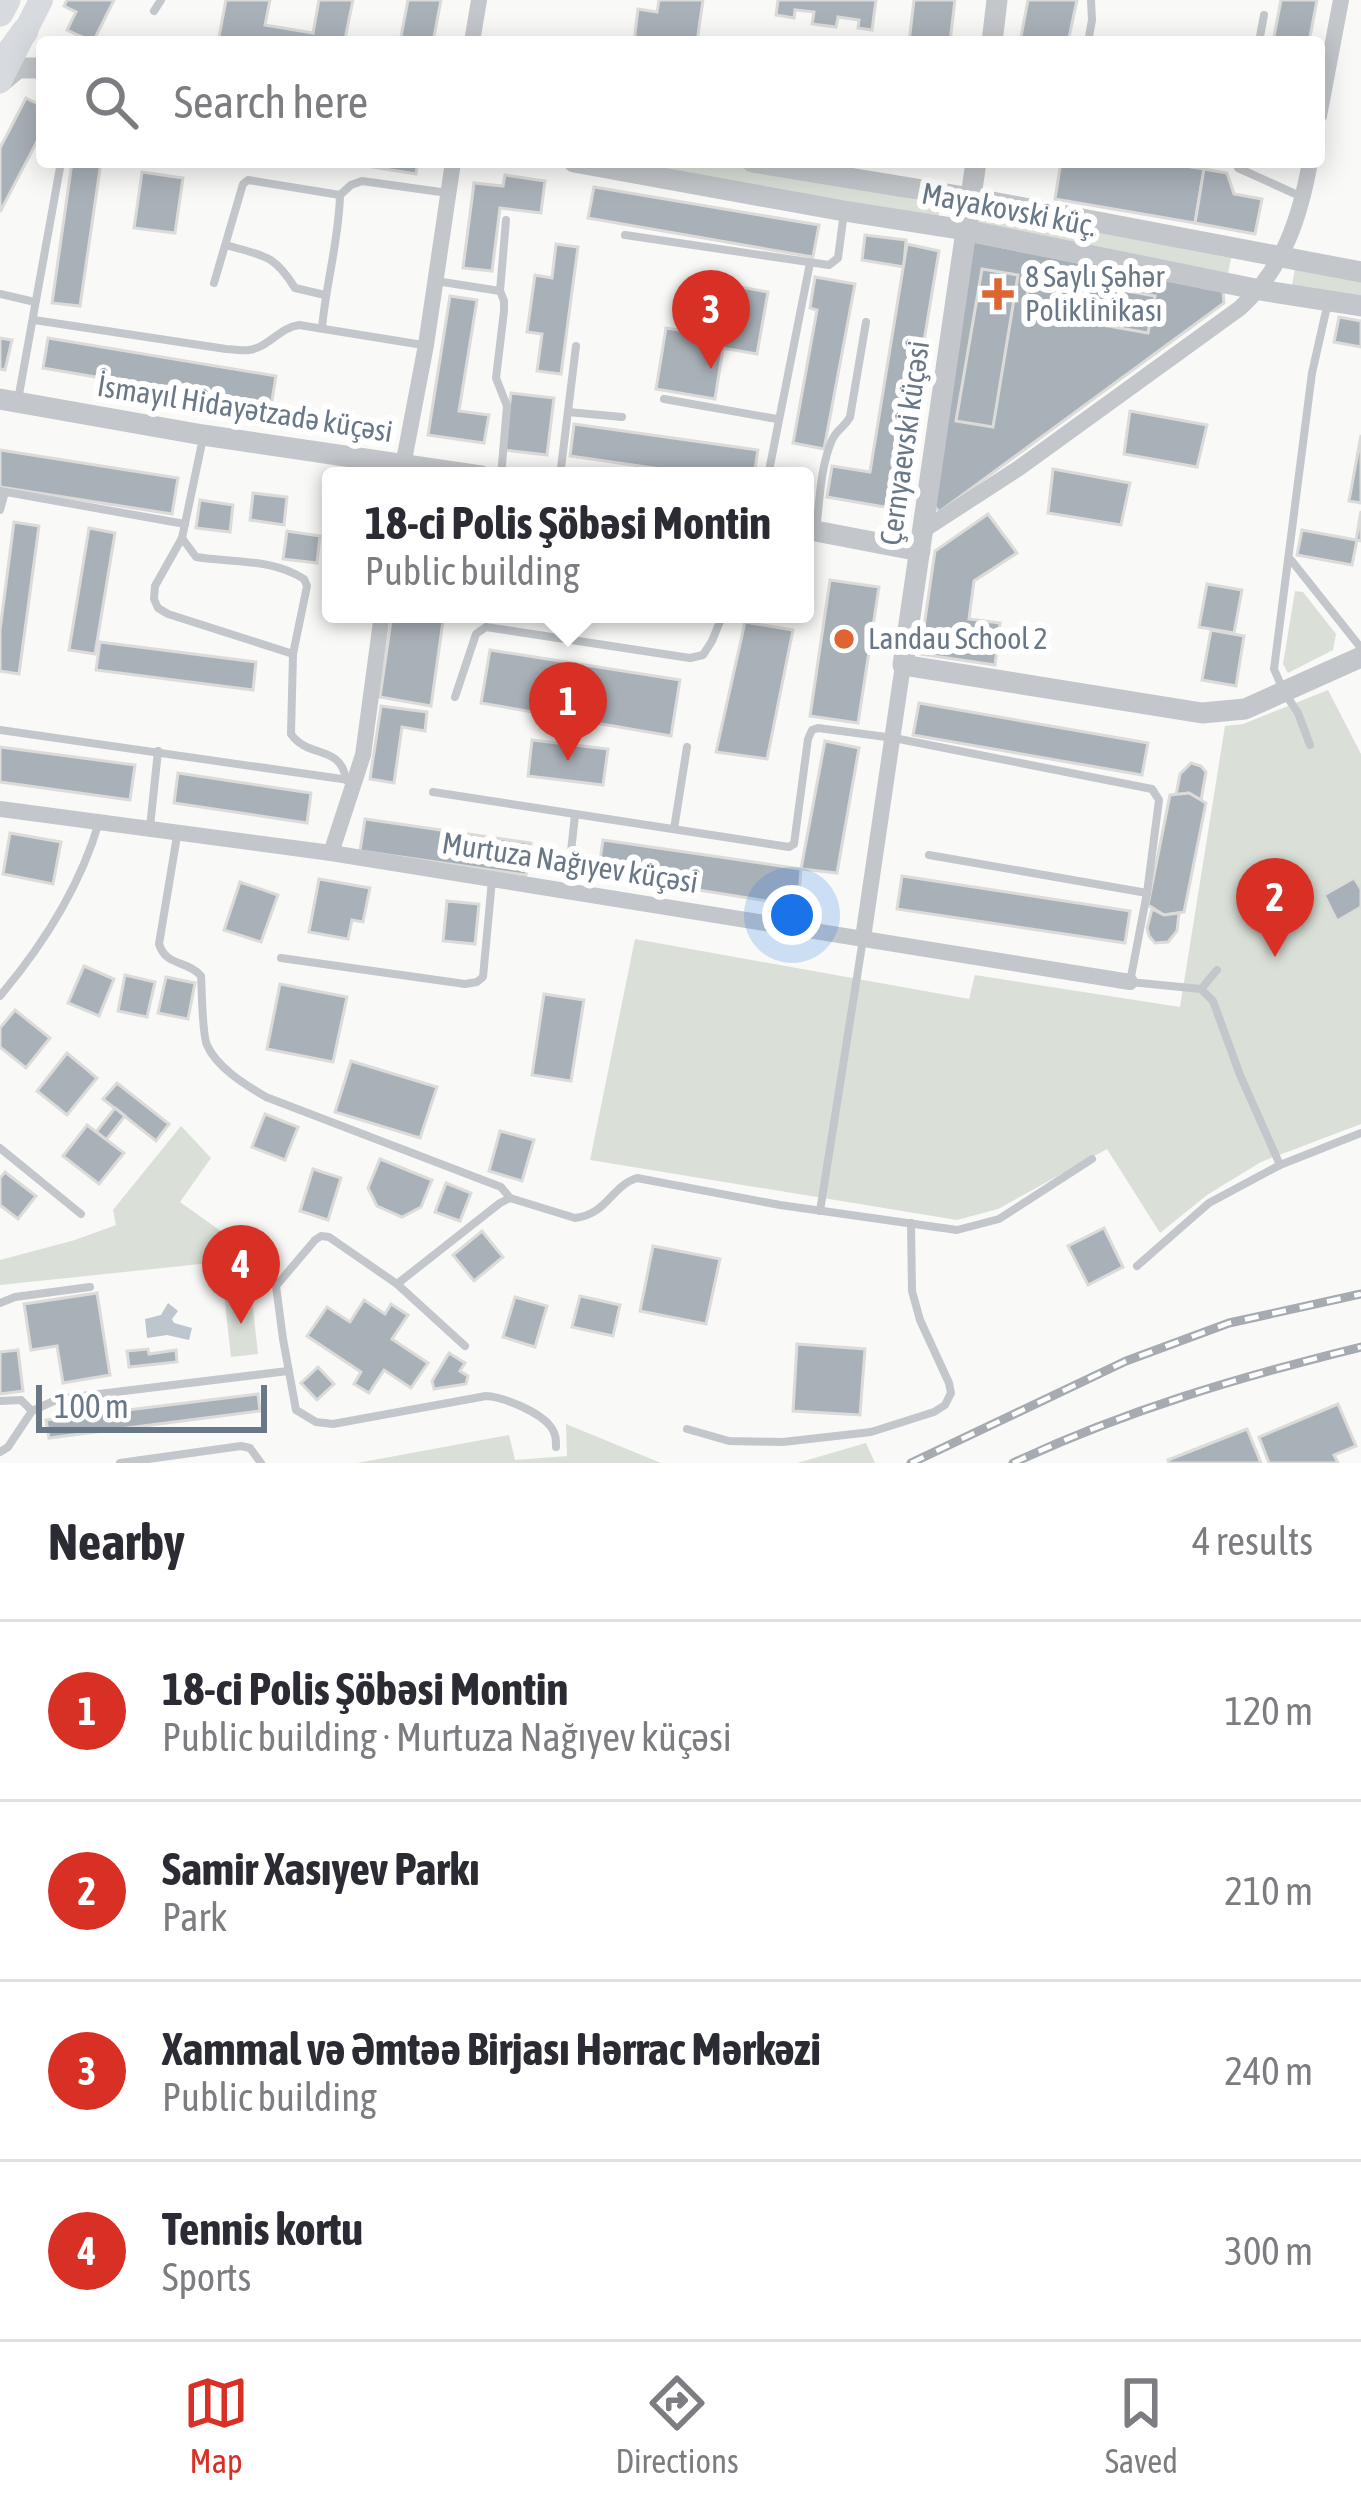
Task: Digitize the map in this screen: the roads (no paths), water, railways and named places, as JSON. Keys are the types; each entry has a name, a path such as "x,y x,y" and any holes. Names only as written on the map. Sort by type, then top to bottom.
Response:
{"highway":[{"path":"0,13 7,0"},
{"path":"0,66 35,37"}],"main road":[{"path":"0,82 35,37 43,0"}],"street":[{"path":"473,36 479,0"},
{"path":"993,36 997,0"},
{"path":"1325,84 1341,0"},
{"path":"0,82 18,68 36,68"},
{"path":"403,467 452,168"},
{"name":"Mayakovski küç.","path":"607,168 1361,306"},
{"name":"Mayakovski küç.","path":"788,168 1361,272"},
{"name":"Çernyaevski küçəsi","path":"903,665 975,168"},
{"path":"814,531 922,540 1240,308 1260,290 1280,258 1304,198 1309,168"},
{"name":"İsmayıl Hidayətzadə küçəsi","path":"9,400 385,467"},
{"path":"331,853 351,780 363,755 381,623"},
{"path":"863,938 903,665 1202,712 1245,709 1361,658"},
{"name":"Murtuza Nağıyev küçəsi","path":"0,809 331,853 1130,982"}],"lane":[{"path":"154,11 161,0"},
{"path":"1089,36 1090,0"},
{"path":"1260,36 1264,15"},
{"path":"9,400 34,320 60,168"},
{"path":"1243,168 1304,198"},
{"path":"214,283 248,180 340,195"},
{"path":"322,328 340,195 362,181 448,193"},
{"path":"625,235 829,265 838,258 844,211"},
{"path":"502,467 507,406 496,378 504,311 500,290 506,220"},
{"path":"226,245 270,258 295,289 325,295"},
{"path":"769,467 810,262"},
{"path":"435,281 500,290"},
{"path":"0,295 35,302"},
{"path":"1310,745 1274,669 1312,373 1329,301"},
{"path":"34,320 239,350 267,343 288,327 425,345"},
{"path":"814,512 833,436 850,417 866,322"},
{"path":"561,467 576,346"},
{"path":"664,399 777,418"},
{"path":"568,412 622,417"},
{"path":"203,435 182,538 155,586 154,599 158,608 293,654"},
{"path":"0,510 3,491 185,524"},
{"path":"182,538 196,556 265,562 304,579 307,586 293,654 291,734 297,742 338,759 351,780"},
{"path":"1289,559 1361,648"},
{"path":"455,697 476,634 486,627 690,658 703,655 719,623"},
{"path":"433,792 789,847 794,844 812,730 818,728 894,738 1152,789 1159,800 1130,982 1201,989 1213,1001 1280,1165"},
{"path":"0,730 351,780"},
{"path":"674,830 687,747"},
{"path":"149,831 158,751"},
{"path":"567,890 575,814"},
{"path":"0,996 45,940 92,850 100,822"},
{"path":"177,835 160,944 169,961 195,969 200,976 205,1037 212,1053 243,1084 266,1097 501,1187 510,1198 575,1218 610,1201 628,1180 637,1178 957,1230 998,1219 1092,1159"},
{"path":"929,855 1147,893"},
{"path":"281,958 477,982 483,976 492,879"},
{"path":"820,1210 863,938"},
{"path":"1201,989 1217,970"},
{"path":"1137,1266 1209,1203 1280,1165 1361,1133"},
{"path":"0,1148 81,1214"},
{"path":"397,1284 510,1198"},
{"path":"687,1429 729,1441 784,1442 871,1432 946,1405 949,1383 912,1291 911,1223"},
{"path":"277,1286 321,1236 329,1237 397,1284 465,1346"},
{"path":"255,1265 277,1286 296,1410 316,1423 503,1397 549,1424 556,1447"},
{"path":"0,1303 90,1287"},
{"path":"0,1452 32,1411 58,1400 288,1371"},
{"path":"0,1401 15,1398 32,1411"},
{"path":"120,1463 242,1446 250,1448 261,1463"}],"railway":[{"path":"911,1463 1126,1361 1229,1323 1361,1294"},
{"path":"1013,1463 1184,1396 1361,1347"}],"place":[{"name":"8 Saylı Şəhər Poliklinikası","path":"998,294"},
{"name":"Xammal və Əmtəə Birjası Hərrac Mərkəzi","path":"711,369"},
{"name":"Landau School 2","path":"844,639"},
{"name":"18-ci Polis Şöbəsi Montin","path":"568,761"},
{"name":"Samir Xasıyev Parkı","path":"1275,957"},
{"name":"Tennis kortu","path":"241,1324"}]}
